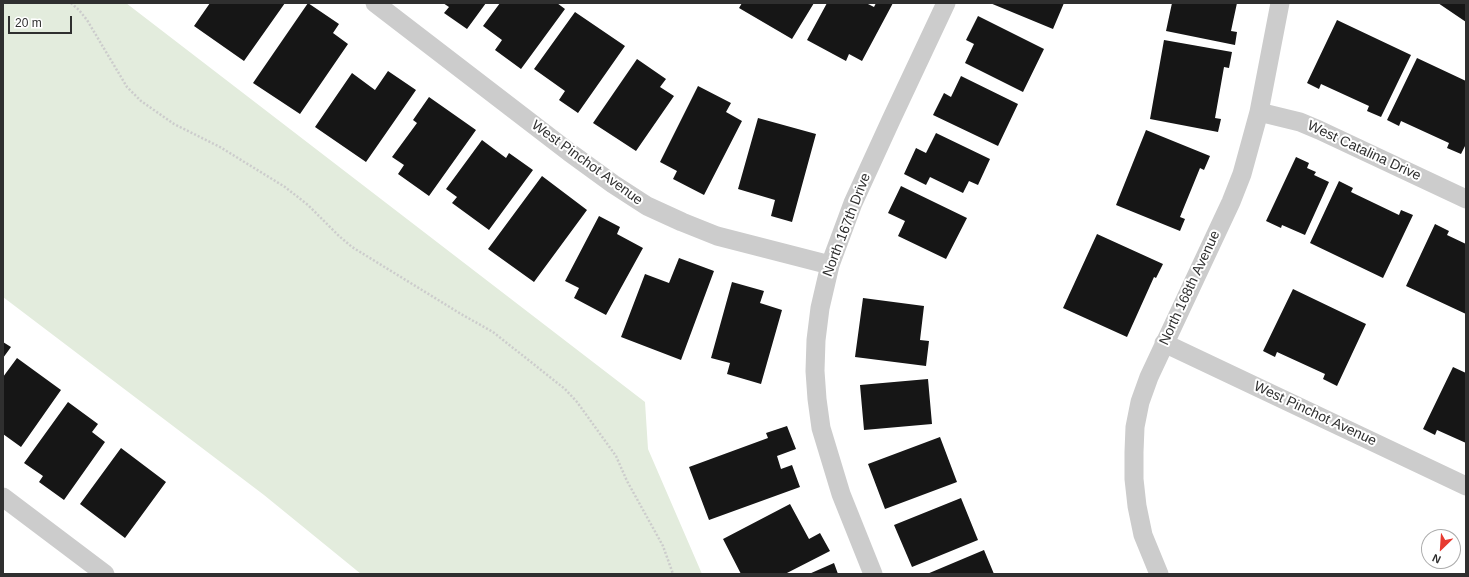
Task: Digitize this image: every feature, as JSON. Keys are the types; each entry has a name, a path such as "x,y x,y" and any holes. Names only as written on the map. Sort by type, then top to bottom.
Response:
{"street":[{"name":"West Pinchot Avenue","path":"375,3 569,152 613,184 647,206 717,236 830,264"},
{"name":"North 167th Drive","path":"873,574 841,494 821,428 815,371 816,340 820,308 830,264 853,203 890,120 946,3"},
{"name":"North 168th Avenue","path":"1159,574 1143,535 1136,506 1134,452 1140,402 1164,343 1234,195 1247,159 1259,112 1280,3"},
{"name":"West Catalina Drive","path":"1259,112 1300,122 1466,199"},
{"name":"West Pinchot Avenue","path":"1164,343 1466,486"},
{"path":"3,497 105,574"}],"path":[{"path":"71,3 87,20 127,87 141,101 174,124 220,147 285,187 308,205 352,247 493,332 517,349 565,388 616,456 627,482 663,546 673,574"}],"green space":[{"path":"3,3 126,3 645,402 648,449 702,574 361,574 264,495 3,297"}],"building":[{"path":"210,3 285,3 244,61 194,26"},
{"path":"308,3 339,24 333,33 348,44 300,114 253,83"},
{"path":"443,3 486,3 467,29 444,13 449,7"},
{"path":"500,3 557,3 565,9 521,69 495,50 502,40 483,26"},
{"path":"742,3 814,3 792,39 739,8"},
{"path":"827,3 866,3 874,7 876,3 893,3 862,61 849,54 846,61 807,40"},
{"path":"990,3 1064,3 1053,29"},
{"path":"1172,3 1237,3 1231,31 1237,32 1235,45 1166,31"},
{"path":"1438,3 1466,3 1466,22"},
{"path":"575,12 625,46 578,113 559,100 565,91 534,69"},
{"path":"978,16 1044,49 1023,92 965,63 974,44 966,40"},
{"path":"1337,20 1411,55 1381,117 1367,111 1369,106 1321,84 1319,89 1307,83"},
{"path":"1164,40 1232,52 1229,68 1224,67 1215,118 1221,119 1218,132 1150,119"},
{"path":"1417,58 1466,81 1466,144 1461,154 1447,148 1449,143 1401,121 1399,126 1387,120"},
{"path":"637,59 666,79 660,87 674,96 636,151 593,123"},
{"path":"388,71 416,90 366,162 315,127 352,73 375,90"},
{"path":"961,76 1018,104 998,146 933,115 944,93 951,97"},
{"path":"698,86 731,103 726,112 742,121 704,195 673,179 677,171 660,162"},
{"path":"429,97 476,130 429,196 398,174 404,165 392,157 417,123 413,120"},
{"path":"758,118 816,134 792,222 771,216 775,200 738,189"},
{"path":"1146,130 1210,156 1204,170 1200,168 1180,217 1185,219 1180,231 1116,205"},
{"path":"936,133 990,159 978,185 969,181 963,193 930,177 926,185 904,174 916,148 926,153"},
{"path":"482,140 506,158 509,153 533,170 489,230 452,203 457,197 446,189"},
{"path":"1296,157 1309,163 1307,168 1316,172 1314,175 1329,182 1305,235 1282,225 1281,228 1266,221"},
{"path":"542,176 587,210 534,282 488,249"},
{"path":"1339,181 1353,188 1351,192 1399,215 1401,210 1413,215 1383,278 1310,243"},
{"path":"901,186 967,218 946,259 898,236 905,221 888,213"},
{"path":"599,216 620,227 617,234 643,248 606,315 574,298 579,288 565,281"},
{"path":"1435,224 1449,231 1447,235 1466,244 1466,314 1406,286"},
{"path":"1097,234 1163,264 1156,278 1154,277 1127,337 1063,308"},
{"path":"679,258 714,271 681,360 621,337 645,274 669,283"},
{"path":"732,282 764,291 760,303 782,310 761,384 727,374 730,363 711,358"},
{"path":"1293,289 1366,324 1337,386 1323,379 1325,374 1277,352 1275,357 1263,351"},
{"path":"863,298 924,306 920,340 929,341 926,366 855,357"},
{"path":"3,342 11,347 3,358"},
{"path":"17,358 61,390 21,447 3,434 3,377"},
{"path":"1453,367 1466,373 1466,443 1437,430 1435,435 1423,429"},
{"path":"928,379 932,424 864,430 860,385"},
{"path":"68,402 98,424 92,432 105,442 64,500 39,482 43,476 24,463"},
{"path":"787,426 796,449 777,456 781,469 792,465 800,487 709,520 689,467 768,438 766,433"},
{"path":"940,437 957,482 885,509 868,464"},
{"path":"121,448 166,482 125,538 80,504"},
{"path":"961,498 978,540 912,567 894,525"},
{"path":"790,504 809,539 820,533 830,551 785,574 741,574 723,539"},
{"path":"984,550 994,574 927,574"},
{"path":"834,563 838,574 809,574"}]}
